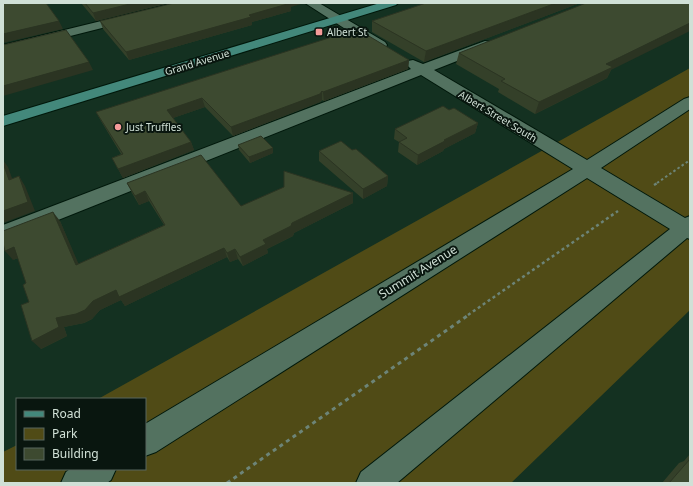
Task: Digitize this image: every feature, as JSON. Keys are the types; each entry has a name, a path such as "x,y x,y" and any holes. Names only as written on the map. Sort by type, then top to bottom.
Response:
{"main road":[{"name":"Grand Avenue","path":"3,121 392,3"}],"street":[{"path":"3,49 189,3"},
{"name":"Albert Street South","path":"311,3 587,169 689,228"},
{"path":"3,234 502,39"},
{"name":"Summit Avenue","path":"146,440 587,169 690,102"},
{"path":"372,483 689,228"},
{"path":"77,483 98,470"}],"path":[{"path":"227,483 690,160"}],"green space":[{"path":"690,68 690,310 511,483 3,483 3,452 16,446 16,470 146,470 146,398 100,398"}],"building":[{"path":"3,3 46,3 59,21 3,34"},
{"path":"85,3 134,3 93,13"},
{"path":"174,3 291,3 249,15 251,17 126,52 100,21"},
{"path":"426,3 556,3 426,51 372,21"},
{"path":"586,3 690,3 690,23 606,64 613,67 539,102 501,81 505,79 459,53"},
{"path":"357,29 409,60 323,92 322,91 320,94 231,127 202,98 167,110 191,142 118,169 112,158 123,154 96,112"},
{"path":"66,30 89,62 3,86 3,45"},
{"path":"443,106 449,110 454,108 478,123 418,155 399,142 407,138 395,129"},
{"path":"261,136 273,148 249,157 238,145"},
{"path":"341,141 352,150 356,149 388,176 363,189 319,151"},
{"path":"201,155 241,206 284,187 284,171 353,193 292,223 291,226 263,240 266,244 240,257 235,249 227,253 224,248 119,297 116,290 93,301 85,310 76,314 56,318 59,327 32,341 21,305 29,302 23,285 26,283 14,247 5,251 3,231 53,212 76,265 165,225 145,191 135,196 127,183"},
{"path":"3,163 9,180 19,176 28,202 3,211"},
{"path":"690,459 690,483 669,483"}],"place":[{"name":"Albert St","path":"319,32"},
{"name":"Just Truffles","path":"118,127"}]}
